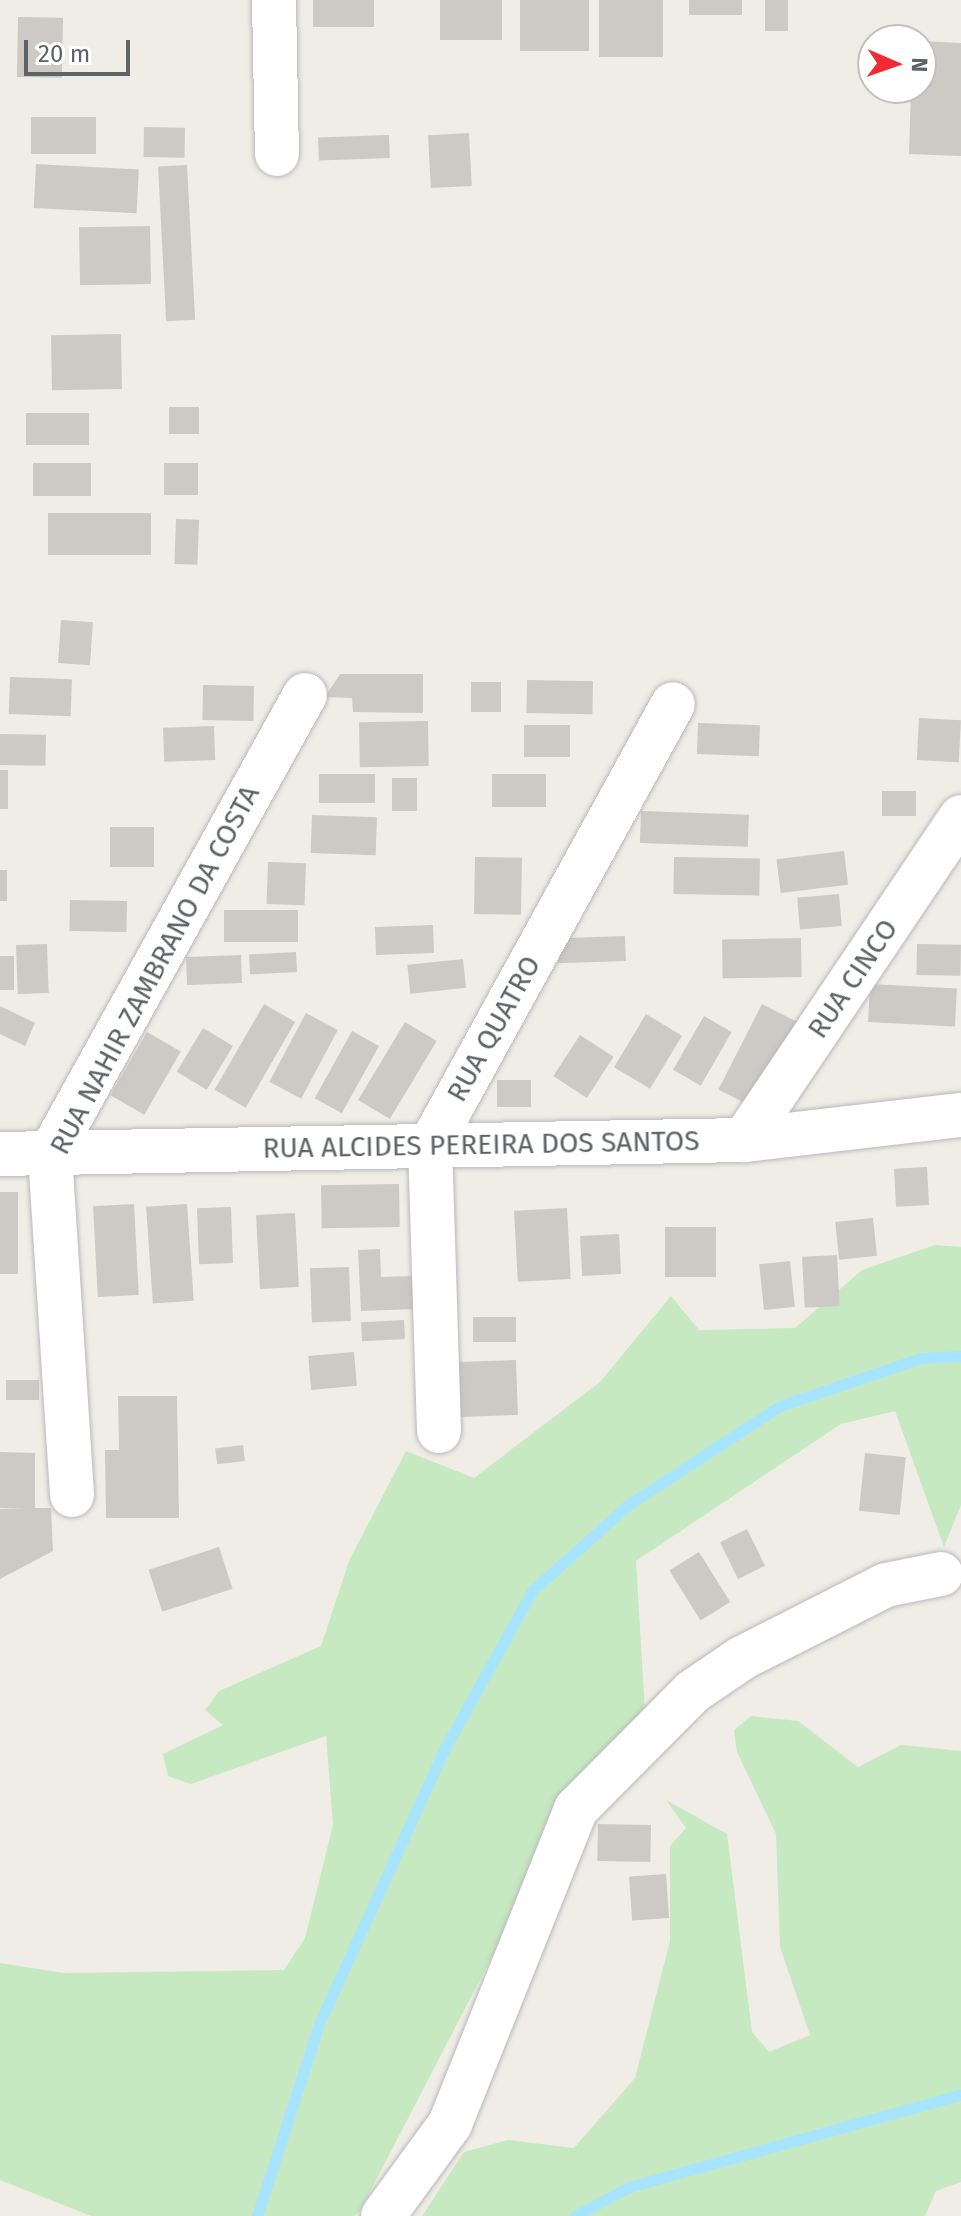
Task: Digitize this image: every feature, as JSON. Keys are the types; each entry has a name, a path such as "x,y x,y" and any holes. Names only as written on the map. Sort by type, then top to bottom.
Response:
{"street":[{"path":"274,0 277,154"},
{"name":"RUA NAHIR ZAMBRANO DA COSTA","path":"72,1495 50,1154 305,695"},
{"name":"RUA QUATRO","path":"430,1146 673,704"},
{"name":"RUA CINCO","path":"744,1140 961,817"},
{"name":"RUA ALCIDES PEREIRA DOS SANTOS","path":"0,1154 744,1140 961,1115"},
{"path":"430,1146 439,1431"},
{"path":"383,2216 450,2124 576,1809 692,1692 742,1658 886,1585 941,1574"}],"green space":[{"path":"935,1245 961,1247 961,1505 944,1547 895,1411 841,1424 636,1561 645,1712 499,1943 360,2211 354,2216 91,2216 0,2180 0,1963 64,1973 284,1970 305,1938 333,1825 326,1736 191,1784 168,1776 163,1754 223,1725 205,1710 219,1691 321,1646 349,1561 406,1451 474,1478 600,1382 671,1296 699,1330 795,1328 862,1270"},
{"path":"751,1716 798,1721 858,1767 901,1745 961,1751 961,2182 936,2191 925,2216 422,2216 464,2152 508,2140 574,2148 635,2078 670,1941 670,1846 686,1828 666,1800 727,1834 752,2032 769,2052 810,2035 780,1947 776,1834 737,1752 734,1730"}],"building":[{"path":"313,0 374,0 374,27 313,27"},
{"path":"440,0 502,0 502,40 440,40"},
{"path":"520,0 589,0 589,51 520,51"},
{"path":"599,0 663,0 663,57 599,57"},
{"path":"689,0 742,0 742,15 689,15"},
{"path":"765,0 788,0 788,31 765,31"},
{"path":"18,17 63,18 62,78 17,77"},
{"path":"937,42 961,43 961,156 909,154 911,104 937,104"},
{"path":"31,117 96,117 96,154 31,154"},
{"path":"144,127 185,128 184,158 143,157"},
{"path":"469,133 472,186 431,188 428,135"},
{"path":"389,135 390,158 319,160 318,137"},
{"path":"36,164 139,169 137,213 34,208"},
{"path":"187,165 195,320 166,321 158,167"},
{"path":"150,226 151,284 80,285 79,227"},
{"path":"121,334 122,389 52,390 51,335"},
{"path":"169,407 199,407 199,434 169,434"},
{"path":"26,413 89,413 89,445 26,445"},
{"path":"33,463 91,463 91,496 33,496"},
{"path":"164,463 198,463 198,495 164,495"},
{"path":"48,513 151,513 151,555 48,555"},
{"path":"176,519 199,520 197,565 174,564"},
{"path":"61,620 93,622 90,665 58,663"},
{"path":"340,674 423,674 423,713 353,712 352,698 325,697"},
{"path":"10,677 72,679 71,716 9,714"},
{"path":"527,680 593,681 592,714 526,713"},
{"path":"471,682 501,682 501,712 471,712"},
{"path":"203,685 254,686 253,721 202,720"},
{"path":"919,718 961,720 959,762 917,760"},
{"path":"428,721 429,766 360,767 359,722"},
{"path":"698,723 760,725 759,756 697,754"},
{"path":"524,725 570,725 570,757 524,757"},
{"path":"214,726 215,760 164,762 163,728"},
{"path":"0,734 46,735 45,766 0,765"},
{"path":"0,770 8,770 8,809 0,809"},
{"path":"319,774 375,774 375,803 319,803"},
{"path":"492,774 546,774 546,807 492,807"},
{"path":"392,778 417,778 417,811 392,811"},
{"path":"882,791 916,791 916,816 882,816"},
{"path":"641,811 749,815 748,847 640,843"},
{"path":"312,815 377,817 376,855 311,853"},
{"path":"110,827 154,827 154,867 110,867"},
{"path":"844,851 848,885 781,893 777,859"},
{"path":"475,857 522,858 521,915 474,914"},
{"path":"674,857 760,859 759,895 673,894"},
{"path":"268,862 306,863 305,905 267,904"},
{"path":"0,870 7,870 7,901 0,901"},
{"path":"839,894 842,926 800,930 797,898"},
{"path":"70,900 127,901 126,932 69,931"},
{"path":"224,910 298,910 298,942 224,942"},
{"path":"433,925 434,953 376,955 375,927"},
{"path":"625,936 626,961 558,963 557,938"},
{"path":"801,938 802,977 723,978 722,939"},
{"path":"47,944 49,993 18,994 16,945"},
{"path":"917,944 961,945 960,976 916,975"},
{"path":"296,952 297,972 250,974 249,954"},
{"path":"241,955 242,983 187,985 186,957"},
{"path":"0,956 14,956 14,990 0,990"},
{"path":"463,959 466,988 410,994 407,965"},
{"path":"870,984 957,989 955,1027 868,1022"},
{"path":"264,1004 295,1022 246,1108 215,1090"},
{"path":"762,1004 797,1022 753,1107 718,1090"},
{"path":"0,1006 35,1023 25,1046 0,1034"},
{"path":"306,1013 338,1030 301,1099 269,1082"},
{"path":"646,1014 682,1036 650,1089 614,1067"},
{"path":"704,1016 732,1032 701,1086 673,1070"},
{"path":"405,1022 437,1041 390,1119 358,1100"},
{"path":"203,1028 233,1046 207,1090 177,1072"},
{"path":"352,1031 379,1046 342,1113 315,1098"},
{"path":"147,1032 181,1052 144,1115 111,1095"},
{"path":"580,1035 614,1057 587,1098 553,1076"},
{"path":"497,1080 531,1080 531,1107 497,1107"},
{"path":"927,1167 929,1205 896,1207 894,1169"},
{"path":"399,1184 400,1227 322,1228 321,1185"},
{"path":"0,1192 18,1192 18,1274 0,1274"},
{"path":"134,1204 139,1295 98,1297 93,1206"},
{"path":"187,1204 194,1301 153,1304 146,1207"},
{"path":"231,1207 233,1263 199,1264 197,1208"},
{"path":"567,1208 571,1279 518,1282 514,1211"},
{"path":"295,1213 299,1287 260,1289 256,1215"},
{"path":"873,1218 877,1256 839,1260 835,1222"},
{"path":"665,1227 716,1227 716,1277 665,1277"},
{"path":"619,1234 621,1274 582,1276 580,1236"},
{"path":"380,1249 381,1277 414,1276 415,1309 361,1311 358,1250"},
{"path":"837,1255 840,1306 805,1308 802,1257"},
{"path":"790,1261 795,1307 764,1310 759,1264"},
{"path":"349,1267 351,1321 312,1322 310,1268"},
{"path":"473,1317 516,1317 516,1342 473,1342"},
{"path":"404,1320 405,1339 362,1341 361,1322"},
{"path":"354,1352 357,1386 311,1390 308,1356"},
{"path":"516,1360 518,1415 460,1417 458,1362"},
{"path":"6,1380 39,1380 39,1400 6,1400"},
{"path":"118,1396 177,1396 179,1518 106,1518 105,1450 119,1450"},
{"path":"243,1445 245,1461 217,1464 215,1448"},
{"path":"0,1452 35,1453 35,1508 51,1508 53,1551 0,1579 0,1509 23,1509 0,1508"},
{"path":"865,1453 906,1457 900,1515 859,1511"},
{"path":"747,1529 765,1566 738,1579 720,1542"},
{"path":"219,1547 233,1589 162,1612 149,1570"},
{"path":"699,1552 730,1602 701,1621 669,1571"},
{"path":"598,1824 651,1825 650,1862 597,1861"},
{"path":"666,1874 669,1918 632,1920 629,1877"}],"waterway":[{"path":"257,2216 319,2024 445,1748 532,1591 628,1505 780,1406 921,1358 961,1356"},
{"path":"575,2216 629,2187 961,2094"}]}
